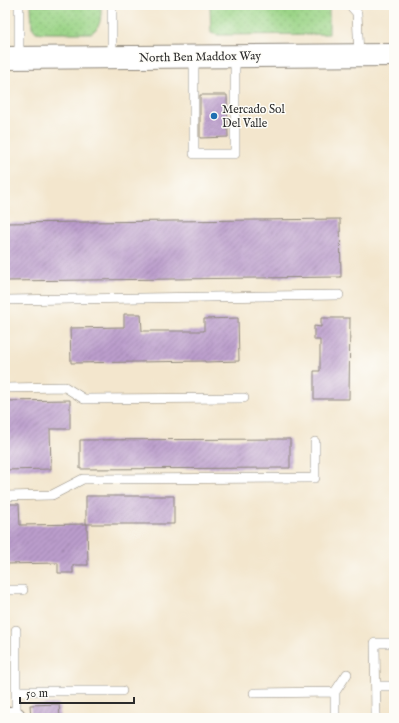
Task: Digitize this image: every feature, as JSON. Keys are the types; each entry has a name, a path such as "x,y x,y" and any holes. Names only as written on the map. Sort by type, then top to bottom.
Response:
{"main road":[{"name":"North Ben Maddox Way","path":"12,58 394,55"}],"lane":[{"path":"12,58 19,5"},
{"path":"112,5 112,58"},
{"path":"350,5 357,13 359,56"},
{"path":"194,57 194,154 236,154 235,57"},
{"path":"5,300 339,296"},
{"path":"5,388 65,387 84,399 244,398"},
{"path":"5,496 52,495 83,479 315,478 315,442"},
{"path":"5,590 23,590"},
{"path":"11,716 16,691 16,630"},
{"path":"376,718 375,643 394,643"},
{"path":"335,718 334,692 347,674"},
{"path":"376,686 394,686"},
{"path":"16,691 122,691"},
{"path":"254,693 334,692"}],"green space":[{"path":"31,5 101,5 100,21 95,31 91,33 36,32 32,27"},
{"path":"210,5 329,5 329,34 217,35 211,33"}],"building":[{"name":"Mercado Sol Del Valle","path":"200,95 227,95 228,137 200,138"},
{"path":"340,219 341,277 5,281 5,223"},
{"path":"124,314 141,314 142,331 204,331 204,319 238,318 239,361 71,363 70,328 124,327"},
{"path":"321,318 350,318 349,399 314,399 314,371 320,371 320,340 314,340 314,326 321,327"},
{"path":"70,400 70,429 50,429 51,469 5,470 5,401"},
{"path":"290,439 290,468 80,469 80,440"},
{"path":"86,496 174,496 174,524 86,524"},
{"path":"5,504 19,504 20,525 87,524 88,565 73,565 73,573 58,573 58,563 5,564"},
{"path":"59,704 60,718 31,718 30,705"}],"place":[{"name":"Mercado Sol Del Valle","path":"214,116"}]}
